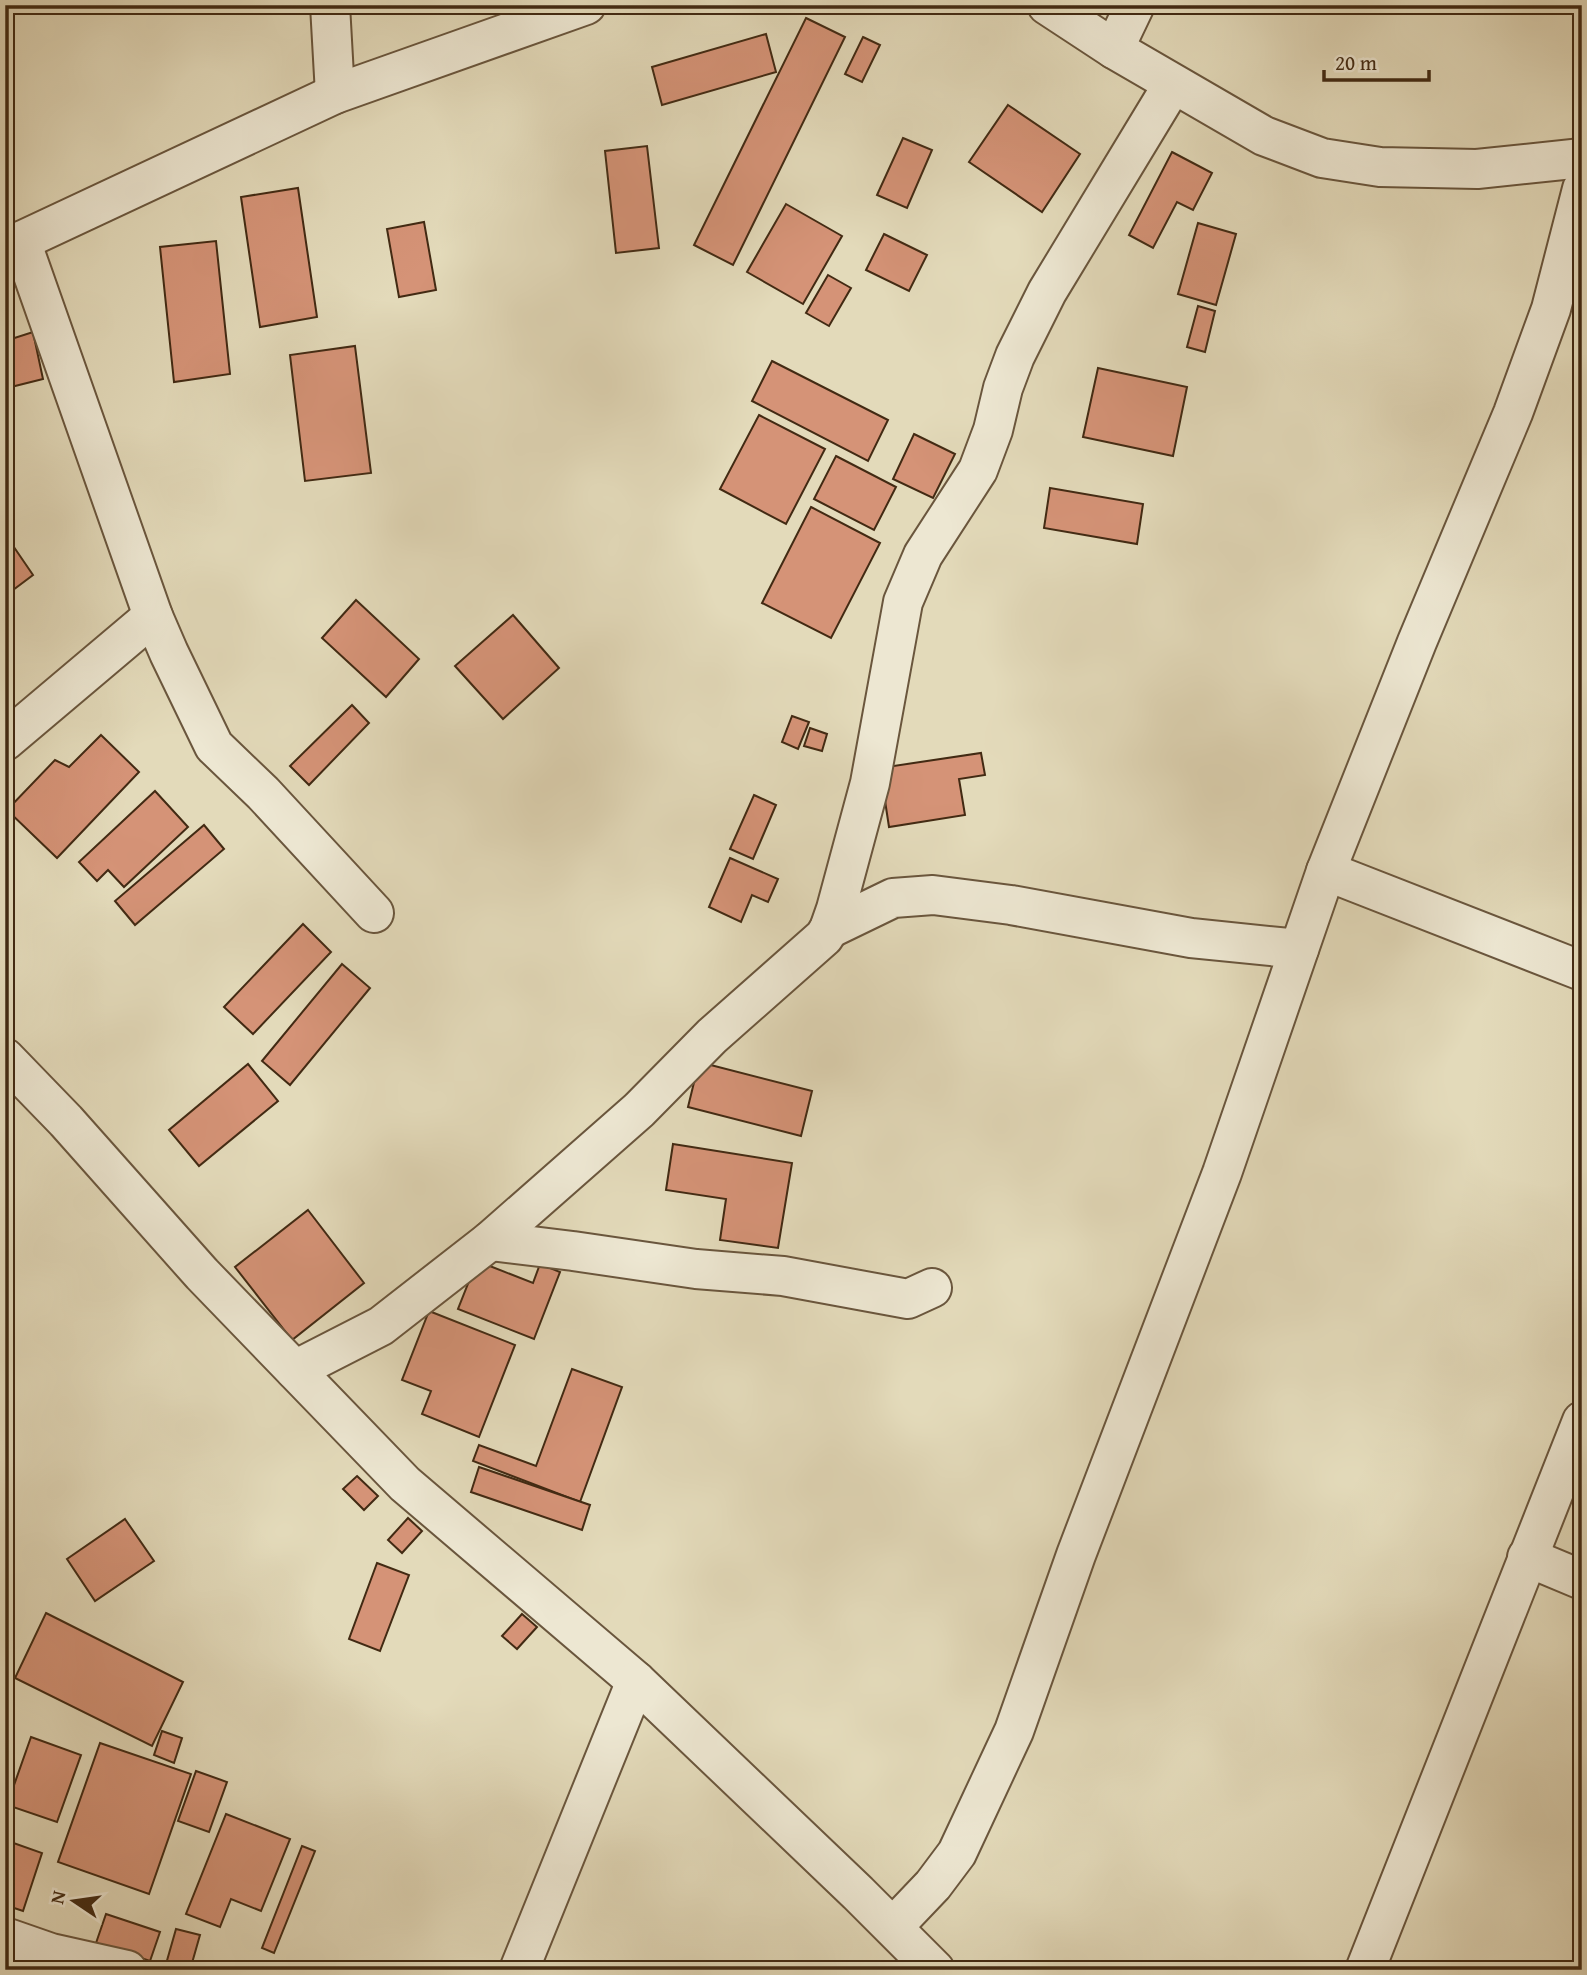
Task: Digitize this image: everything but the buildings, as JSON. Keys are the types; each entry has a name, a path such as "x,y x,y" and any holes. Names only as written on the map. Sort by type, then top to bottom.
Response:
{"street":[{"path":"330,5 335,94"},
{"path":"374,913 263,793 214,746 153,616 13,244 335,94 586,5"},
{"path":"1047,5 1114,49 1264,136 1322,158 1380,167 1477,169 1582,158"},
{"path":"1114,49 1135,5"},
{"path":"295,1370 381,1326 491,1241 639,1110 712,1036 830,929 870,783 903,602 923,555 978,470 1015,356 1047,292 1174,83"},
{"path":"892,1927 933,1885 957,1853 1014,1731 1076,1555 1222,1172 1326,871 1417,642 1513,413 1551,309 1582,189"},
{"path":"5,741 153,616"},
{"path":"1326,871 1582,971"},
{"path":"830,929 893,898 933,895 1011,905 1191,938 1299,949"},
{"path":"5,1058 66,1121 202,1274 405,1484 636,1681 934,1970"},
{"path":"491,1241 696,1269 783,1276 908,1299 932,1288"},
{"path":"1365,1970 1582,1421"},
{"path":"1527,1557 1582,1580"},
{"path":"519,1970 636,1681"},
{"path":"5,1937 48,1961 127,1970"}]}
